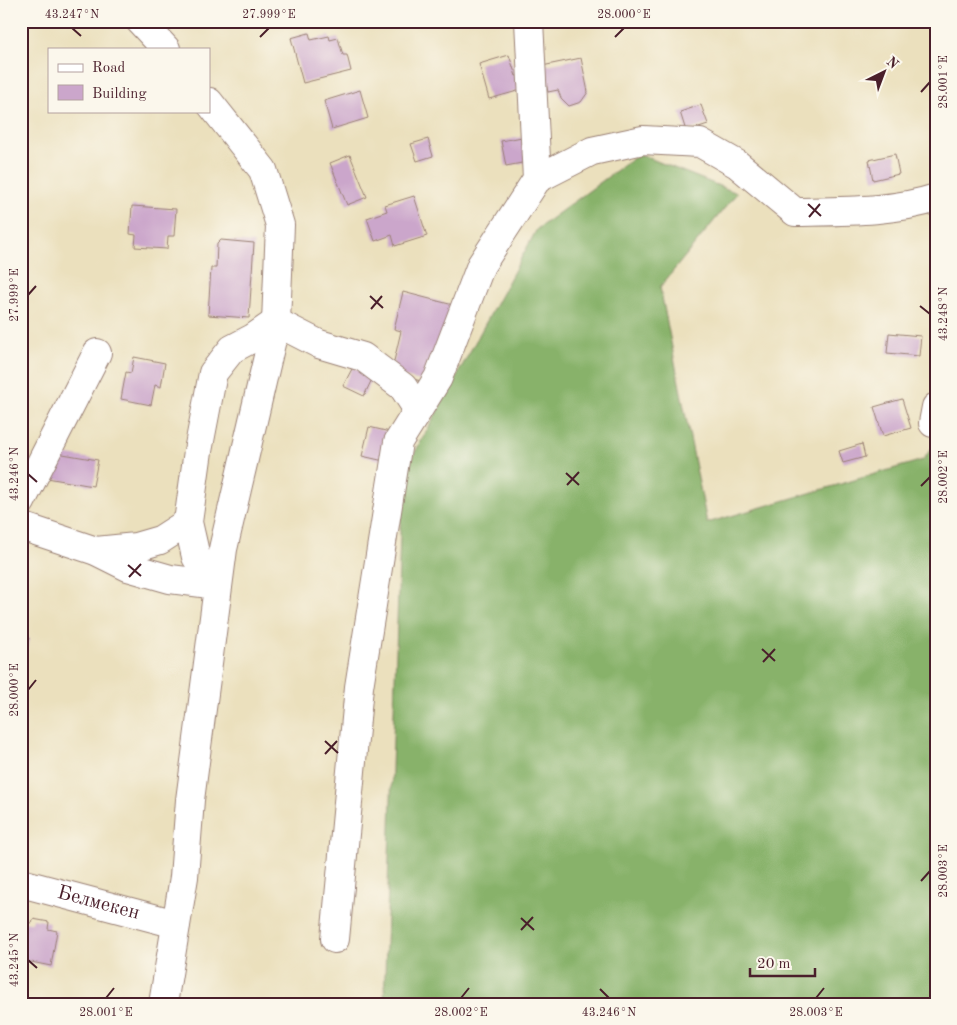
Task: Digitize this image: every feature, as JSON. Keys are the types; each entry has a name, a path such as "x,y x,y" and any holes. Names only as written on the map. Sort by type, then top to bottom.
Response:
{"street":[{"path":"140,21 165,48"},
{"path":"529,21 537,179"},
{"path":"163,1004 184,877 190,800 223,549 276,322 280,225 263,170 210,103"},
{"path":"335,940 359,687 398,442 438,378 481,265 537,179 592,151 643,140 700,143 737,164 795,212 856,210 919,204 936,198"},
{"path":"276,322 319,344 362,358 402,387 418,410"},
{"path":"218,585 196,557 188,522 198,451 214,373 232,349 253,338 276,322"},
{"path":"21,502 97,353"},
{"path":"96,551 136,547 160,540 188,522"},
{"path":"21,526 96,551 128,567 170,579 218,585"},
{"name":"Белмекен","path":"21,883 176,924"}],"green space":[{"path":"639,154 737,193 660,287 707,523 923,460 936,442 936,1004 384,1004 402,476 537,229"}],"building":[{"path":"309,33 311,40 329,36 330,40 338,38 343,55 347,55 351,71 303,83 291,38"},
{"path":"509,55 516,76 523,74 528,88 489,99 479,64"},
{"path":"581,58 588,92 581,102 569,106 561,98 558,90 548,92 542,66"},
{"path":"360,90 368,118 332,129 324,101"},
{"path":"701,105 708,124 686,131 680,112"},
{"path":"522,137 527,162 506,166 501,141"},
{"path":"428,139 433,156 417,161 411,144"},
{"path":"895,154 899,174 873,180 869,160"},
{"path":"350,155 367,197 347,205 330,163"},
{"path":"414,196 427,236 395,246 392,235 375,241 367,218 387,211 385,205"},
{"path":"132,206 176,209 174,236 168,236 167,249 135,247 136,235 130,234"},
{"path":"221,240 254,243 249,318 208,315 211,268 216,268 217,244"},
{"path":"403,292 457,306 430,383 391,374 401,331 394,329"},
{"path":"889,333 921,336 919,356 887,353"},
{"path":"134,357 165,363 161,387 155,385 151,405 121,399 126,372 131,373"},
{"path":"353,367 373,377 364,396 343,386"},
{"path":"902,399 911,428 883,436 874,407"},
{"path":"369,427 390,432 384,461 362,456"},
{"path":"862,444 865,457 843,463 839,451"},
{"path":"51,452 98,460 93,486 47,478"},
{"path":"21,636 29,638 25,656 21,655"},
{"path":"33,919 49,922 48,929 57,931 51,966 21,960 21,921 32,923"}]}
